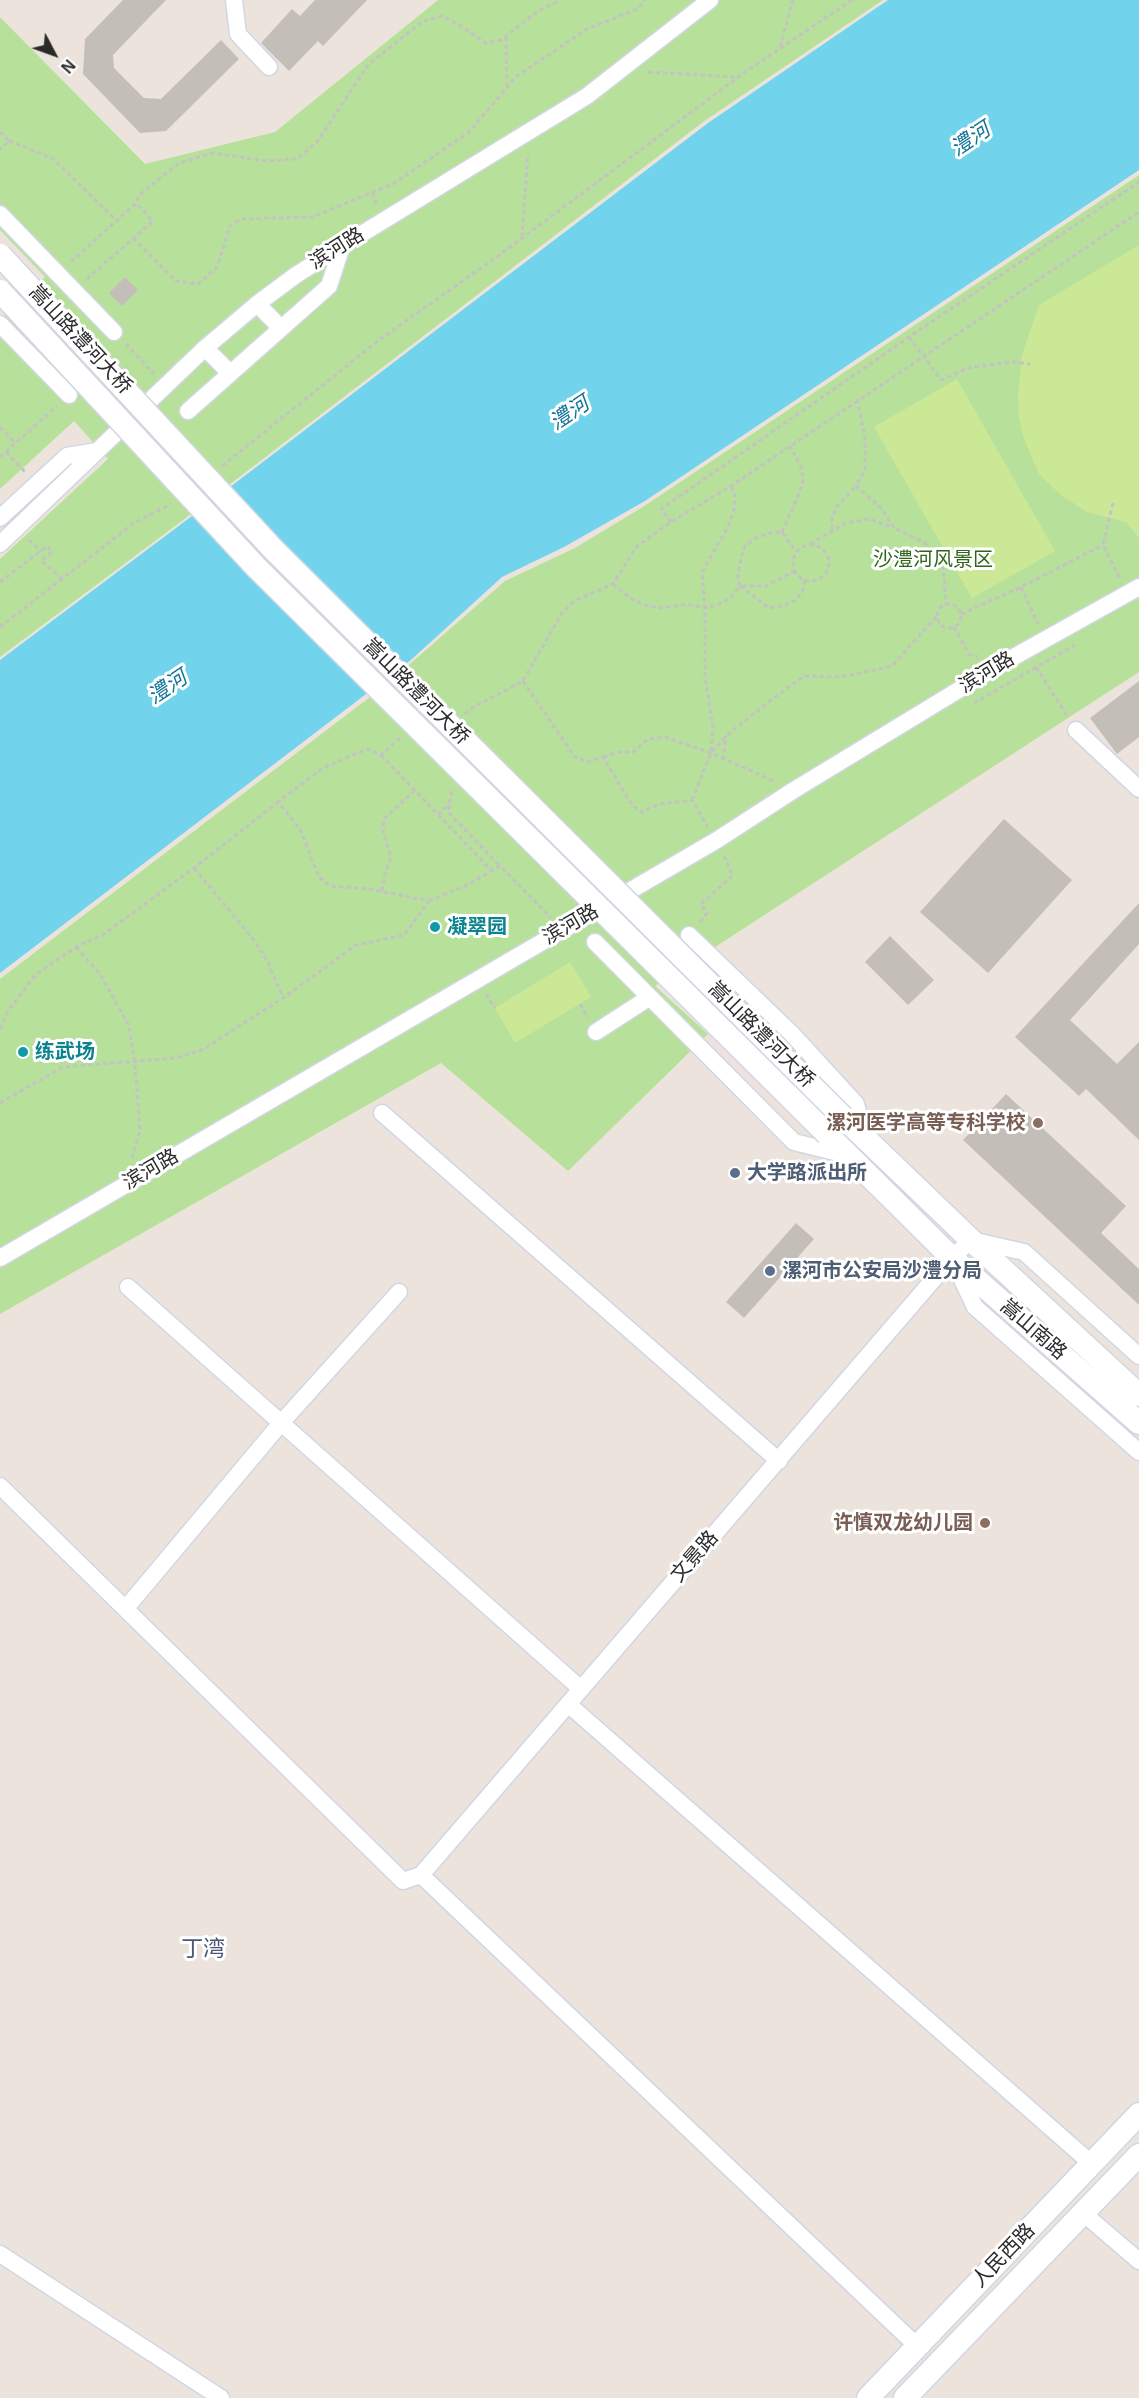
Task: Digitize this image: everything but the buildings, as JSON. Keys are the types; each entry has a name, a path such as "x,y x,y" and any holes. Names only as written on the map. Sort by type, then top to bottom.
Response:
{"main road":[{"name":"嵩山路澧河大桥","path":"0,255 273,549 843,1117"},
{"name":"嵩山路澧河大桥","path":"0,291 256,567 827,1134"},
{"name":"嵩山南路","path":"843,1117 970,1240 1139,1395"},
{"name":"嵩山南路","path":"827,1134 952,1258 1139,1423"},
{"name":"人民西路","path":"868,2398 1139,2114"},
{"name":"人民西路","path":"905,2398 1139,2155"},
{"path":"917,2346 936,2366"}],"street":[{"path":"234,0 238,34 269,67"},
{"name":"滨河路","path":"0,544 206,348 257,304 296,275 342,246 587,96 710,0"},
{"path":"0,214 114,332"},
{"path":"188,411 329,286 342,246"},
{"path":"257,304 281,328"},
{"path":"0,324 69,395"},
{"path":"206,348 230,373"},
{"path":"0,518 67,456 97,451"},
{"name":"滨河路","path":"0,1258 717,840 794,790 1003,663 1133,591"},
{"path":"1076,730 1139,789"},
{"path":"689,935 792,1034 856,1104 866,1139"},
{"path":"596,942 794,1142 848,1156"},
{"path":"596,1032 650,997"},
{"path":"382,1113 779,1461"},
{"path":"970,1240 1024,1252 1139,1356"},
{"name":"文景路","path":"420,1875 952,1258 970,1240"},
{"path":"952,1258 975,1307 1139,1452"},
{"path":"128,1287 581,1689"},
{"path":"126,1608 280,1423 399,1292"},
{"path":"0,1486 403,1881 420,1875 917,2346"},
{"path":"568,1704 1092,2164"},
{"path":"1083,2213 1139,2261"},
{"path":"0,2254 220,2398"}],"path":[{"path":"547,6 549,0"},
{"path":"58,274 136,203 139,195 179,163 213,153 266,161 297,159 316,142 368,65 423,21 442,16 463,27 485,43 501,40 538,10 561,0"},
{"path":"133,238 176,281 198,284 217,267 230,226 241,219 312,217 393,184 468,133 517,76 587,29 637,9 645,0"},
{"path":"779,49 793,0"},
{"path":"217,470 379,340 738,77 852,0"},
{"path":"506,37 507,88"},
{"path":"619,70 738,77"},
{"path":"522,237 530,131"},
{"path":"0,132 9,141 52,158 117,221"},
{"path":"0,149 9,141"},
{"path":"670,522 661,508 1139,182"},
{"path":"75,291 153,220 136,203"},
{"path":"463,716 472,708 523,681 562,613 574,601 613,584 638,546 670,522 731,486 857,399 1139,212"},
{"path":"114,332 166,386"},
{"path":"909,337 941,380 968,368 1011,362 1030,364"},
{"path":"0,457 69,395"},
{"path":"832,530 832,517 837,506 856,486 865,470 865,438 857,399"},
{"path":"0,428 15,443"},
{"path":"782,532 803,484 802,469 790,446"},
{"path":"6,452 36,484"},
{"path":"692,800 711,753 713,728 705,676 705,608 702,572 728,527 735,507 735,496 731,486"},
{"path":"856,486 881,508 894,528"},
{"path":"0,627 134,524 179,498"},
{"path":"1113,503 1103,545 1133,591"},
{"path":"808,545 820,547 829,562 826,573 816,580 805,579 795,571 794,560 798,551 832,530 846,524 869,519 894,528 925,543 943,566 946,604"},
{"path":"782,532 798,551"},
{"path":"782,532 756,538 745,546 738,577 741,586 769,608 796,600 803,590 805,579"},
{"path":"961,614 1021,587 1103,545"},
{"path":"0,582 47,546 52,552 41,561 63,579"},
{"path":"613,584 630,598 645,605 661,608 688,604 705,608 730,598 741,586 766,586 795,571"},
{"path":"1021,587 1040,628 1041,641"},
{"path":"711,753 727,735 804,676 841,677 892,666 937,616 939,609 946,604"},
{"path":"937,616 942,626 954,627 959,622 961,614 957,607 946,604"},
{"path":"954,627 969,654 1003,663"},
{"path":"1024,651 1076,730"},
{"path":"523,681 574,756 588,762 618,752 633,752 648,740 665,737 711,753 794,790"},
{"path":"723,759 727,735"},
{"path":"381,755 400,737 406,743"},
{"path":"0,1029 8,1011 36,974 76,947 104,934 323,768 367,749 381,755 492,871"},
{"path":"603,757 632,805 642,812 660,804 692,800"},
{"path":"452,789 448,812 563,930"},
{"path":"382,891 391,857 383,832 384,819 415,790"},
{"path":"689,935 707,913 701,904 733,875 717,840 692,800"},
{"path":"278,802 300,830 320,877 330,886 345,885 429,901"},
{"path":"438,815 450,802"},
{"path":"0,1103 63,1067 176,1058 204,1049 283,998 356,945 404,935 429,901 467,885 500,866"},
{"path":"194,868 253,939 268,962 283,998"},
{"path":"76,947 100,974 129,1026 135,1063 140,1131 123,1186"}],"green space":[{"path":"438,0 883,0 703,122 191,514 0,657 0,559 108,459 74,421 0,489 0,316 2,318 45,277 0,230 0,17 145,164 275,132"},
{"name":"沙澧河风景区","path":"1139,175 1139,672 655,986 708,1034 568,1171 441,1063 0,1314 0,979 387,684 505,581 575,548 646,505"},
{"path":"1139,245 1139,538 1126,522 1087,512 1061,495 1039,474 1024,439 1019,418 1018,397 1022,355 1039,305"},
{"path":"957,379 1055,551 972,598 874,427"},
{"path":"570,962 591,997 515,1043 495,1008"}],"water":[{"name":"澧河","path":"888,0 1139,0 1139,170 645,501 564,547 502,577 412,659 0,973 0,660 708,123"}],"place":[{"name":"凝翠园","path":"435,927"},
{"name":"练武场","path":"23,1052"},
{"name":"漯河医学高等专科学校","path":"1038,1123"},
{"name":"大学路派出所","path":"735,1173"},
{"name":"漯河市公安局沙澧分局","path":"770,1271"},
{"name":"许慎双龙幼儿园","path":"985,1523"}],"district":[{"name":"丁湾","path":"203,1950"}]}
